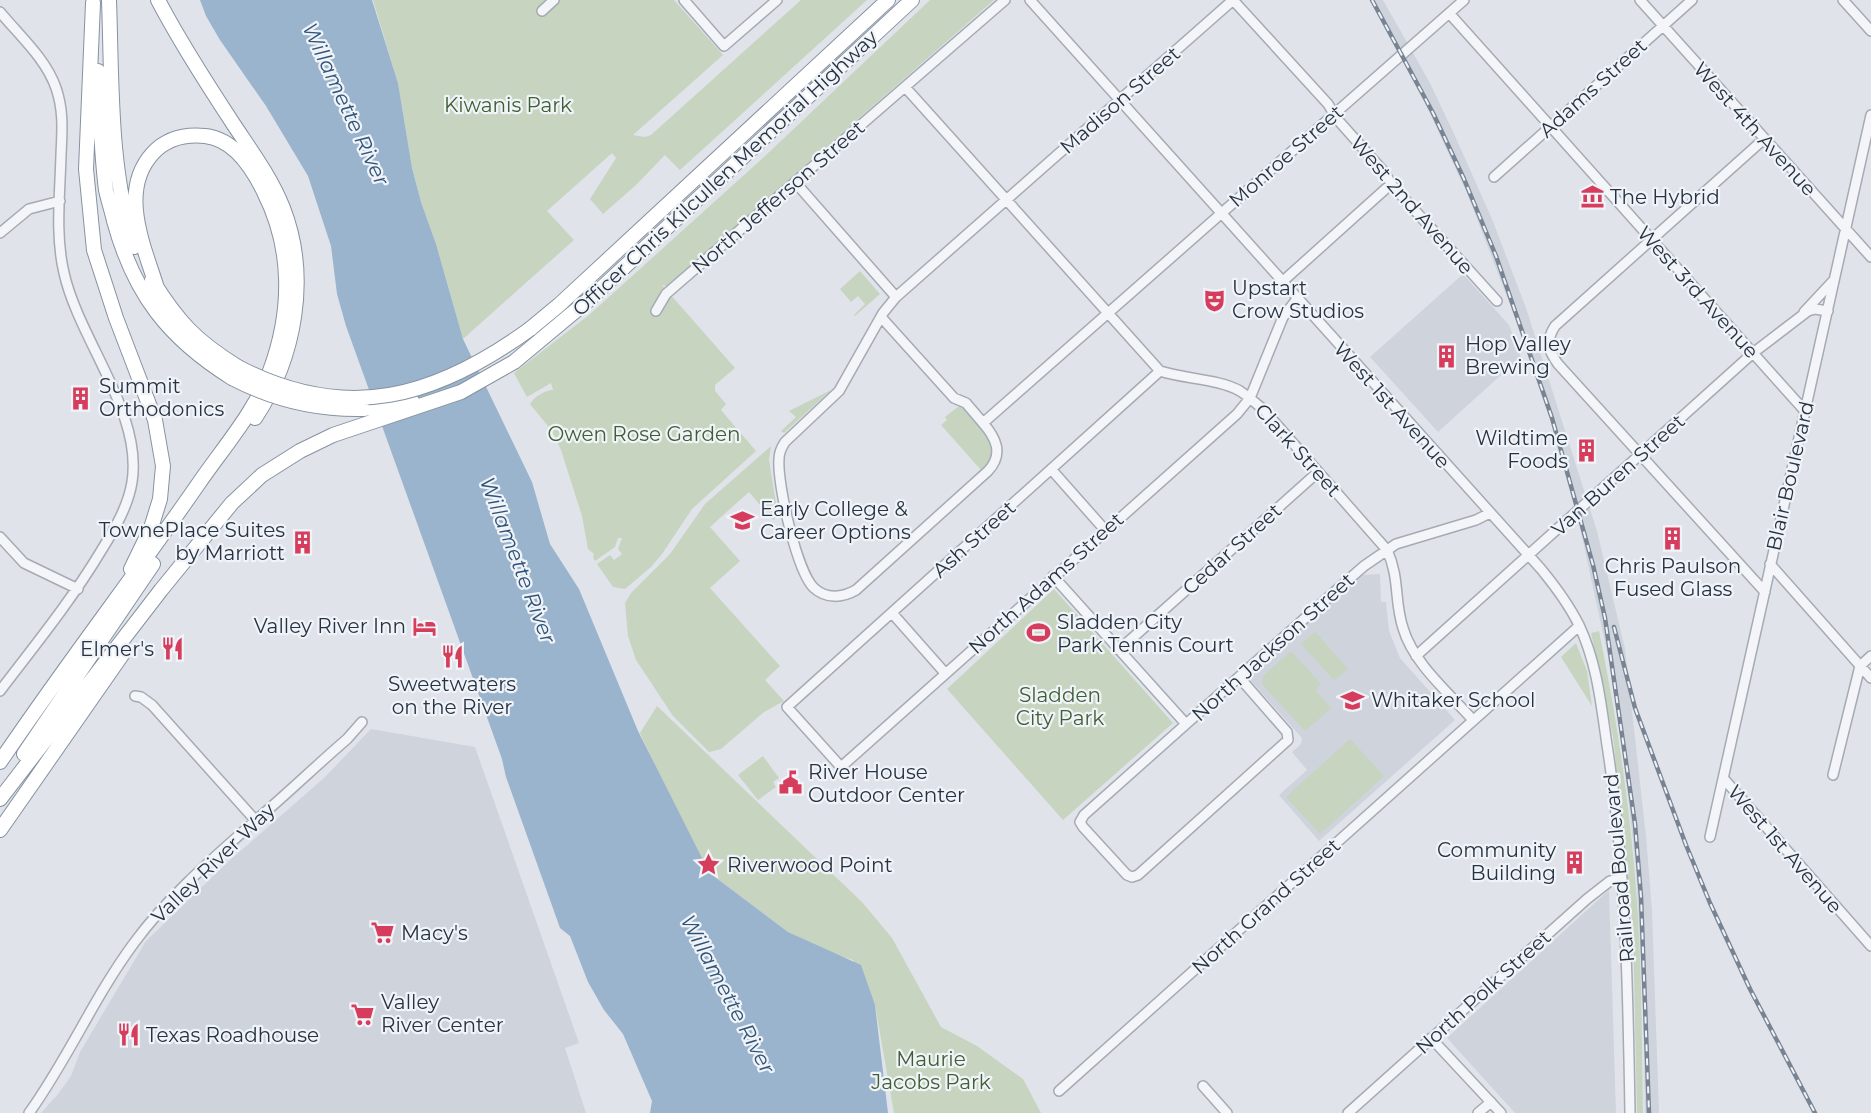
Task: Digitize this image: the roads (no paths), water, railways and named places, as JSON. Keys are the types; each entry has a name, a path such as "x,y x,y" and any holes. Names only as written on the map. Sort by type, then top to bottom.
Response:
{"highway":[{"path":"109,0 113,127 119,190 134,246 157,288 182,323 256,390 304,404 350,410 415,401 460,385 536,344"},
{"path":"0,795 25,753 261,408 286,355 292,329 297,275 292,240 283,208 266,174 178,39 158,0"},
{"name":"Officer Chris Kilcullen Memorial Highway","path":"235,373 313,394 351,398 384,396 426,387 492,356 559,305 888,0"},
{"name":"Officer Chris Kilcullen Memorial Highway","path":"536,344 592,297 912,0"},
{"path":"93,2 106,191 122,251 142,292 172,332 202,359 235,373"},
{"path":"93,2 86,169 94,250 116,318 155,420 163,466 160,499 151,528 139,555 109,607"},
{"path":"0,762 109,607 146,560 251,408 269,374 285,318 286,270 282,236 271,205 257,179 241,156 219,139 192,135 166,141 145,162 138,177 135,205 137,217 141,240 157,288"},
{"path":"0,800 161,590 232,503 262,476 300,451 333,435 461,392 514,362 536,344"},
{"path":"0,830 166,594 190,556"}],"street":[{"path":"542,11 554,0"},
{"path":"684,0 724,46 777,0"},
{"name":"North Jefferson Street","path":"656,311 666,294 1005,0"},
{"name":"West 1st Avenue","path":"1030,0 1528,555 1566,602 1579,626"},
{"name":"Madison Street","path":"983,423 993,435 998,450 996,459 988,471 856,590 845,595 831,596 822,594 814,588 808,581 785,510 780,474 780,451 791,435 839,391 881,317 896,297 1233,0"},
{"name":"West 2nd Avenue","path":"1233,0 1320,96 1341,124 1385,173 1391,184 1497,302"},
{"name":"Monroe Street","path":"983,423 1464,0"},
{"name":"West 4th Avenue","path":"1640,0 1871,257"},
{"name":"Adams Street","path":"1494,177 1692,0"},
{"path":"1843,0 1871,31"},
{"path":"0,12 43,63 56,88 63,119 60,201 64,274 79,316 120,406 130,435 132,463 132,481 116,525 78,589 0,691"},
{"name":"West 3rd Avenue","path":"1449,13 1804,410"},
{"path":"905,87 1160,371"},
{"name":"Blair Boulevard","path":"1710,837 1871,115"},
{"path":"1764,139 1555,327 1549,335 1549,345 1558,364 1765,592"},
{"path":"795,182 896,297"},
{"path":"1282,282 1391,184"},
{"path":"0,233 29,209 60,201"},
{"name":"Van Buren Street","path":"1416,656 1752,353 1802,314 1835,278"},
{"path":"1250,398 1283,317 1297,299"},
{"path":"1802,314 1815,309 1828,311"},
{"path":"881,317 954,398 966,404 983,423"},
{"name":"Clark Street","path":"1160,371 1225,385 1239,391 1263,409 1387,550 1398,583 1402,625 1407,641 1416,656 1473,720"},
{"name":"Ash Street","path":"841,767 787,707 1160,371"},
{"name":"North Adams Street","path":"841,767 1237,414 1250,398"},
{"path":"1051,469 1105,530"},
{"name":"Cedar Street","path":"1119,650 1318,472"},
{"name":"North Jackson Street","path":"1239,677 1289,737 1279,749 1138,875 1132,877 1127,875 1083,827 1080,820 1084,814 1362,568 1396,544 1476,520 1490,513"},
{"path":"0,537 24,563 78,589"},
{"path":"1770,564 1871,678"},
{"path":"1053,576 1186,724"},
{"path":"892,613 945,673"},
{"name":"North Grand Street","path":"1059,1091 1579,626"},
{"name":"Railroad Boulevard","path":"1579,626 1595,669 1600,695 1622,878 1627,963 1630,1113"},
{"path":"1833,776 1860,666 1871,656"},
{"path":"135,696 141,697 152,705 256,821"},
{"name":"Valley River Way","path":"29,1113 61,1065 106,983 168,901 347,739 362,722"},
{"name":"West 1st Avenue","path":"1724,779 1871,946"},
{"name":"North Polk Street","path":"1348,1113 1587,899 1610,881 1622,878"},
{"path":"1431,1038 1501,1113"},
{"path":"1203,1086 1227,1113"},
{"path":"1478,1113 1491,1102"}],"water":[{"name":"Willamette River","path":"200,0 372,0 398,83 412,168 421,202 436,244 463,339 532,482 550,544 579,589 638,731 705,864 715,877 788,932 861,965 875,1005 888,1113 650,1113 652,1101 623,1034 604,1010 588,982 570,936 560,928 506,777 502,759 346,326 337,294 331,246 308,176 266,106 220,40"}],"railway":[{"path":"1372,0 1433,113 1496,256 1552,418 1593,565 1605,618 1635,824 1641,897 1649,1113"},
{"path":"1614,627 1635,708 1686,845 1750,989 1815,1113"}],"place":[{"name":"The Hybrid","path":"1592,197"},
{"name":"Upstart Crow Studios","path":"1214,300"},
{"name":"Hop Valley Brewing","path":"1447,356"},
{"name":"Summit Orthodonics","path":"81,398"},
{"name":"Wildtime Foods","path":"1586,450"},
{"name":"Early College & Career Options","path":"742,521"},
{"name":"Chris Paulson Fused Glass","path":"1673,538"},
{"name":"TownePlace Suites by Marriott","path":"303,542"},
{"name":"Valley River Inn","path":"424,626"},
{"name":"Sladden City Park Tennis Court","path":"1039,633"},
{"name":"Elmer's","path":"172,649"},
{"name":"Sweetwaters on the River","path":"452,656"},
{"name":"Whitaker School","path":"1353,700"},
{"name":"River House Outdoor Center","path":"790,783"},
{"name":"Community Building","path":"1574,862"},
{"name":"Riverwood Point","path":"709,865"},
{"name":"Macy's","path":"383,933"},
{"name":"Valley River Center","path":"363,1014"},
{"name":"Texas Roadhouse","path":"128,1035"}],"park label":[{"name":"Kiwanis Park","path":"508,105"},
{"name":"Owen Rose Garden","path":"644,434"},
{"name":"Sladden City Park","path":"1060,706"},
{"name":"Maurie Jacobs Park","path":"931,1070"}]}
